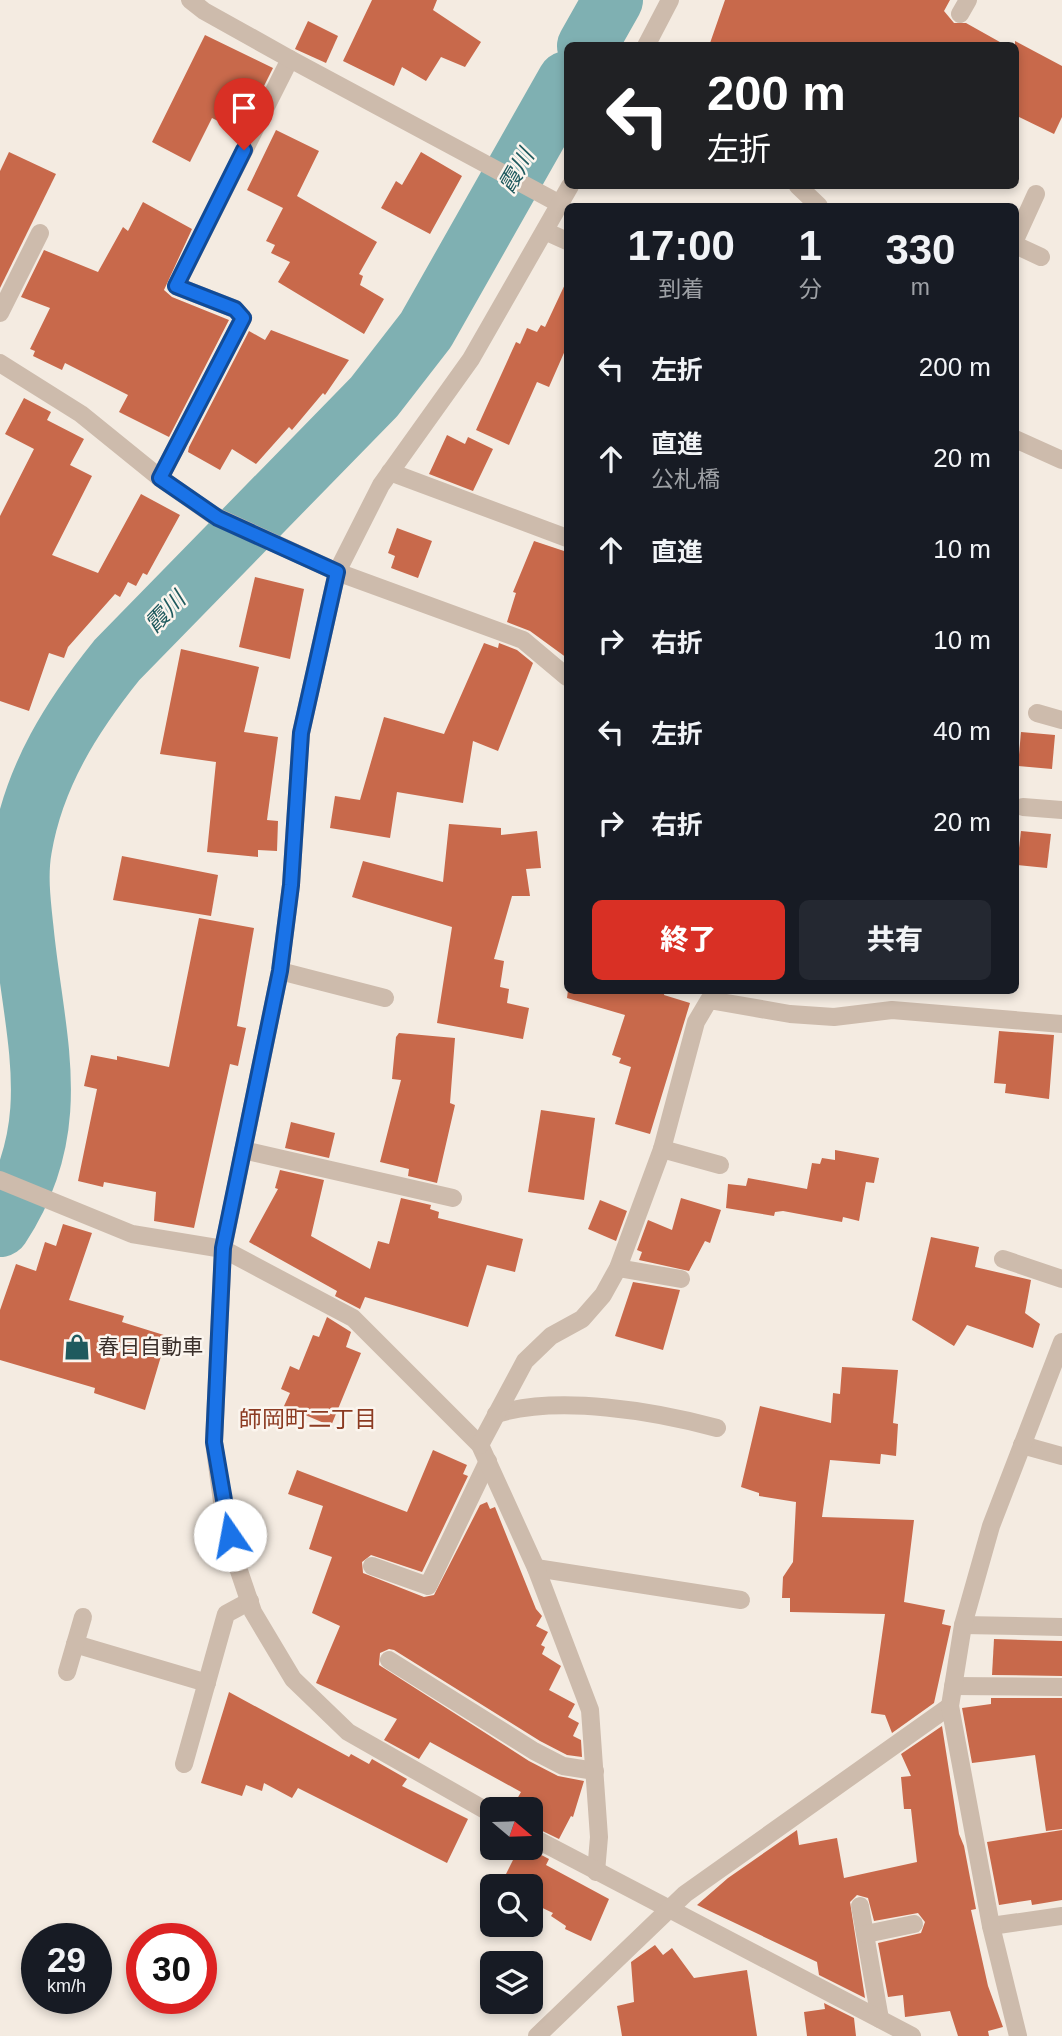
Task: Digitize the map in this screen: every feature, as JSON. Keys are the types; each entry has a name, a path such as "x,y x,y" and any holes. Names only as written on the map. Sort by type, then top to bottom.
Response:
{"street":[{"path":"190,0 204,11 290,59 560,204"},
{"path":"648,42 670,0"},
{"path":"160,478 243,318 235,309 176,286 290,59"},
{"path":"480,1807 348,1732 323,1710 293,1679 250,1601 236,1562 223,1509 214,1442 223,1248 280,971 291,885 301,733 337,572 390,472 471,359 547,232 568,189"},
{"path":"801,189 816,203"},
{"path":"1019,231 1036,194"},
{"path":"547,232 564,240"},
{"path":"0,313 40,233"},
{"path":"1019,247 1041,257"},
{"path":"0,363 81,414 160,478 218,518 337,572 523,640 564,674"},
{"path":"1019,441 1062,460"},
{"path":"390,472 564,537"},
{"path":"1037,713 1062,720"},
{"path":"1023,807 1062,810"},
{"path":"280,971 385,998"},
{"path":"372,1566 428,1586 484,1453 496,1414 525,1361 551,1336 582,1319 603,1295 618,1268 662,1149 696,1021 707,995 790,1014 834,1017 892,1010 1062,1024"},
{"path":"662,1149 720,1165"},
{"path":"243,1150 453,1198"},
{"path":"0,1180 131,1234 223,1248 353,1318 484,1453 536,1568 590,1710 599,1837 596,1872"},
{"path":"1003,1259 1062,1279"},
{"path":"618,1268 681,1279"},
{"path":"1018,2036 991,1926 950,1706 963,1625 991,1526 1062,1342"},
{"path":"496,1414 544,1406 614,1410 717,1428"},
{"path":"1022,1445 1062,1457"},
{"path":"536,1568 741,1600"},
{"path":"184,1764 226,1614 250,1601"},
{"path":"67,1672 83,1618"},
{"path":"963,1625 1062,1627"},
{"path":"75,1644 207,1683"},
{"path":"389,1660 534,1751 563,1766 595,1771"},
{"path":"953,1686 1062,1687"},
{"path":"537,2036 695,1886 950,1706"},
{"path":"543,1843 912,2036"},
{"path":"860,1906 880,2019"},
{"path":"991,1926 1062,1916"},
{"path":"866,1934 914,1924"}],"building":[{"path":"372,0 437,0 433,10 481,42 465,67 441,57 426,81 402,67 394,86 343,61"},
{"path":"725,0 950,0 944,11 954,23 966,23 1000,42 710,42"},
{"path":"308,21 338,36 326,63 295,49"},
{"path":"205,35 273,68 243,128 222,118 220,122 212,118 190,162 152,142"},
{"path":"1019,43 1062,66 1062,117 1054,134 1019,117"},
{"path":"276,130 319,151 297,196 377,242 359,274 363,276 360,285 384,299 364,334 278,282 290,262 271,253 275,245 266,241 283,208 247,190"},
{"path":"9,152 56,174 0,288 0,171"},
{"path":"421,152 462,176 430,234 381,208 396,181 402,185"},
{"path":"143,202 192,229 164,290 172,297 229,320 169,437 119,412 128,395 65,363 62,370 33,356 35,351 30,349 50,308 21,297 44,250 98,272 123,227 128,231"},
{"path":"564,286 564,353 549,387 537,382 509,445 476,430 516,342 520,344 527,328 537,332 541,325 545,327"},
{"path":"271,330 349,360 325,395 323,393 292,430 289,427 256,464 232,449 220,470 188,452 189,447 249,331 265,340"},
{"path":"24,398 51,412 47,420 84,439 70,465 92,476 52,555 98,573 141,494 180,515 147,575 143,573 136,586 128,582 120,597 115,594 68,647 64,658 49,653 29,711 0,701 0,516 34,449 5,434"},
{"path":"447,435 465,444 468,437 493,449 473,491 429,474"},
{"path":"397,528 432,541 418,578 391,568 395,556 388,553"},
{"path":"534,541 564,551 564,656 530,631 507,622 516,593 513,592"},
{"path":"255,577 304,589 290,659 239,647"},
{"path":"484,643 498,648 499,643 517,650 533,663 498,751 473,741 463,803 397,792 390,838 330,828 335,796 360,800 384,717 444,734"},
{"path":"181,649 259,667 244,732 278,737 267,820 278,821 277,851 258,850 258,857 207,852 216,762 160,754"},
{"path":"1021,732 1055,735 1052,769 1019,766"},
{"path":"449,824 501,828 501,835 537,831 541,868 526,869 530,896 512,896 494,959 504,961 500,987 509,989 507,1003 529,1008 523,1039 437,1023 452,927 352,897 363,861 443,882"},
{"path":"1021,831 1051,834 1047,868 1019,865"},
{"path":"122,856 218,875 211,916 113,900"},
{"path":"199,918 254,928 237,1026 246,1028 238,1066 230,1064 194,1228 154,1221 156,1192 104,1182 103,1187 78,1181 97,1089 84,1086 91,1055 117,1060 117,1056 169,1067"},
{"path":"568,994 664,994 690,1003 650,1134 615,1124 631,1067 619,1063 621,1058 612,1055 625,1015 567,998"},
{"path":"999,1031 1054,1035 1049,1099 1005,1093 1006,1084 994,1083"},
{"path":"399,1033 455,1038 450,1103 455,1105 437,1183 408,1176 409,1169 380,1162 401,1080 392,1079 396,1037"},
{"path":"541,1110 595,1118 584,1200 528,1192"},
{"path":"291,1122 335,1133 329,1158 285,1148"},
{"path":"835,1150 879,1158 874,1183 866,1182 859,1221 843,1217 842,1222 783,1211 775,1212 774,1216 726,1208 728,1184 746,1186 748,1178 807,1189 812,1163 820,1164 822,1158 835,1160"},
{"path":"280,1170 324,1180 311,1236 370,1269 378,1241 389,1244 401,1198 431,1205 430,1209 439,1212 438,1218 523,1239 515,1272 487,1265 468,1327 365,1297 360,1309 335,1296 337,1291 249,1242 278,1189 275,1188"},
{"path":"681,1198 721,1210 710,1243 705,1241 689,1271 639,1260 642,1252 637,1250 648,1220 672,1230"},
{"path":"600,1200 627,1211 616,1241 588,1229"},
{"path":"63,1224 92,1233 69,1300 124,1316 122,1322 167,1336 145,1410 94,1393 95,1388 0,1360 0,1310 16,1264 36,1271 45,1242 56,1246"},
{"path":"931,1237 979,1247 975,1267 1031,1280 1025,1313 1040,1324 1033,1348 967,1325 954,1346 912,1320"},
{"path":"633,1282 680,1290 663,1350 615,1336"},
{"path":"327,1317 351,1332 346,1347 361,1353 331,1426 284,1406 290,1393 281,1389 290,1366 299,1370 313,1335 319,1337"},
{"path":"842,1367 898,1370 893,1423 898,1424 896,1456 881,1454 880,1464 830,1460 822,1517 914,1520 904,1602 945,1610 942,1624 951,1626 934,1703 892,1733 885,1715 871,1713 885,1614 790,1612 790,1598 782,1598 783,1577 793,1562 796,1502 759,1496 759,1493 741,1487 760,1406 831,1423 833,1393 840,1394"},
{"path":"433,1450 467,1465 463,1474 468,1476 422,1572 371,1555 362,1562 363,1573 424,1597 434,1595 480,1505 487,1502 490,1509 495,1507 536,1609 542,1616 536,1626 548,1632 541,1645 545,1647 542,1654 561,1666 549,1690 575,1704 568,1717 579,1723 573,1736 581,1740 582,1757 567,1755 540,1741 394,1650 380,1653 379,1665 529,1761 558,1776 584,1781 573,1817 571,1816 559,1839 543,1831 543,1797 518,1797 521,1792 430,1742 419,1759 384,1740 397,1719 316,1683 340,1626 312,1613 332,1557 309,1549 323,1506 288,1494 297,1470 407,1512"},
{"path":"994,1639 1062,1641 1062,1676 992,1675"},
{"path":"229,1692 349,1757 351,1754 369,1764 372,1759 407,1779 402,1786 468,1819 447,1863 298,1788 292,1798 264,1783 262,1791 246,1785 242,1796 201,1783"},
{"path":"991,1698 1062,1698 1062,1829 1046,1831 1035,1755 972,1763 962,1708 991,1704"},
{"path":"942,1726 959,1834 964,1846 976,1909 971,1910 988,1986 1003,2027 988,2031 989,2036 958,2036 950,2011 905,2017 903,1995 888,1997 878,1943 921,1933 925,1922 918,1913 874,1921 868,1898 857,1895 850,1902 865,1998 819,1975 817,1962 697,1905 728,1878 797,1830 799,1845 837,1838 844,1878 917,1862 911,1809 904,1809 901,1777 911,1776 901,1754"},
{"path":"1062,1830 1062,1900 1032,1905 1031,1900 999,1905 987,1842"},
{"path":"543,1856 549,1859 546,1865 609,1899 591,1941 565,1929 566,1926 551,1916 553,1913 543,1908 543,1874 506,1874 513,1860 543,1860"},
{"path":"655,1945 663,1955 672,1948 694,1978 747,1970 757,2036 622,2036 617,2006 634,2002 631,1962"},
{"path":"824,2003 854,2018 856,2036 807,2036 804,2012 825,2009"}],"waterway":[{"name":"霞川","path":"589,42 613,0"},
{"name":"霞川","path":"0,1227 20,1190 33,1154 39,1119 39,1047 22,912 20,869 28,822 45,772 70,725 117,660 374,397 426,330 564,86"}],"place":[{"name":"春日自動車","path":"77,1347"}],"district":[{"name":"師岡町二丁目","path":"308,1419"}],"route":[{"path":"230,1535 223,1509 214,1442 223,1248 280,971 291,885 301,733 337,572 218,518 160,478 243,318 235,309 176,286 244,150"}]}
